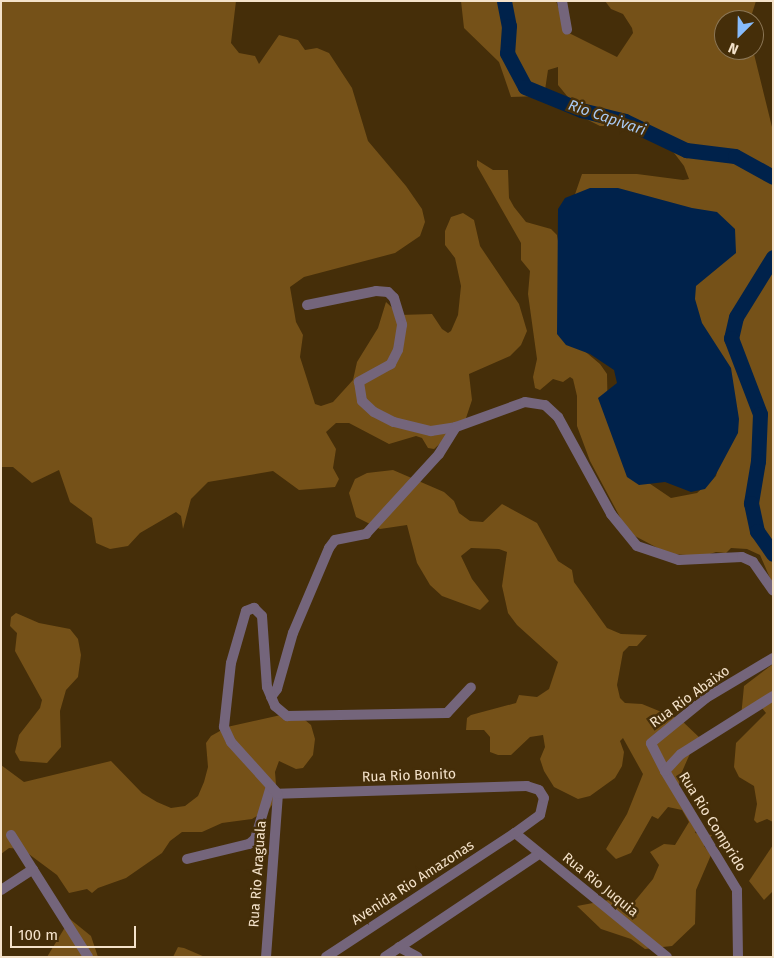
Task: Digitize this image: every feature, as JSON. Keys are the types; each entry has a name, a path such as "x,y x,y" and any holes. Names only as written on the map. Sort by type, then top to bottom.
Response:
{"street":[{"path":"562,1 567,30"},
{"path":"308,304 376,290 388,292 394,298 400,317 401,339 391,364 359,382 362,401 374,412 394,422 431,431 456,427 526,402 546,405 566,431 610,514 637,546 679,560 734,556 753,562 773,591"},
{"path":"271,697 277,689 293,633 329,548 335,540 366,534 439,454 456,427"},
{"path":"187,859 249,844 255,839 275,790 240,751 224,727 231,664 243,618 249,608 257,609 262,616 263,661 271,697 282,713 294,718 447,713 471,687"},
{"name":"Rua Rio Abaixo","path":"668,768 651,743 706,698 773,658"},
{"path":"668,768 681,754 773,696"},
{"name":"Rua Rio Comprido","path":"668,768 737,890 738,957"},
{"name":"Rua Rio Bonito","path":"275,790 534,788 544,798 544,810 516,833"},
{"name":"Rua Rio Araguala","path":"266,957 275,790"},
{"name":"Rua Rio Juquia","path":"516,833 539,854 668,957"},
{"name":"Avenida Rio Amazonas","path":"326,957 516,833"},
{"path":"11,835 88,957"},
{"path":"385,957 539,854"},
{"path":"1,890 34,869"},
{"path":"399,947 418,957"}],"shaded area":[{"path":"1,1 236,1 231,43 239,53 255,56 259,64 279,35 298,40 305,50 317,48 329,53 352,88 368,141 406,186 422,209 425,222 420,236 395,253 304,277 290,287 296,322 303,335 300,357 315,404 321,406 333,402 353,380 357,362 378,328 386,302 400,315 432,314 442,329 448,333 451,331 458,315 461,286 455,258 445,245 445,231 451,217 463,213 474,220 480,246 519,304 527,331 521,345 510,356 469,374 472,400 465,421 434,449 428,448 422,438 416,436 389,444 349,423 336,423 326,432 336,449 333,468 339,479 335,487 299,490 273,471 208,482 191,499 183,529 181,516 176,512 140,533 128,546 110,549 96,543 92,518 70,502 59,470 32,483 13,467 1,467"},
{"path":"461,1 556,1 567,32 617,57 633,33 632,28 623,14 611,9 605,1 756,1 753,10 714,10 714,60 755,60 773,131 773,585 760,555 747,549 731,548 726,553 716,552 704,556 669,554 633,535 621,519 590,461 577,426 577,396 573,379 570,377 563,382 553,379 540,390 535,388 533,377 537,359 528,294 530,271 521,260 521,243 477,166 477,160 493,170 508,170 509,198 514,207 526,222 551,229 557,235 561,258 559,309 569,338 600,364 607,374 608,422 640,477 671,498 697,493 716,476 719,463 573,200 582,174 637,174 683,180 689,179 684,166 665,141 647,130 632,126 600,126 586,119 558,85 558,67 548,70 545,90 541,96 511,97 499,62 464,28"},
{"path":"393,470 444,492 454,501 459,513 470,521 483,522 502,504 537,523 558,561 572,570 574,582 607,628 621,634 647,635 637,646 629,646 623,652 617,685 620,698 625,703 642,704 681,720 701,739 692,749 681,774 678,790 699,824 695,833 712,835 704,846 711,855 696,890 695,924 672,946 645,949 631,939 601,929 577,906 609,900 629,904 634,902 653,879 659,865 650,852 664,844 675,845 689,822 682,810 668,807 658,819 652,816 631,853 616,859 606,849 627,814 643,774 623,738 620,741 624,752 622,766 615,778 590,796 578,799 554,787 544,771 540,759 545,747 543,735 530,737 511,755 498,755 490,752 490,737 484,730 466,730 467,718 471,715 516,703 519,695 537,697 549,689 558,662 517,625 508,613 502,586 507,552 499,549 471,548 461,556 472,579 489,601 480,610 442,596 430,585 417,563 407,525 380,529 356,517 349,493 355,479 367,473"},
{"path":"16,613 39,623 70,629 78,639 81,655 78,677 66,690 60,711 61,747 47,763 20,761 15,752 19,735 40,708 42,700 15,651 17,633 10,626 11,617"},
{"path":"773,664 773,822 767,819 757,823 754,820 757,804 754,786 739,777 734,767 736,743 766,713 762,708 741,717 744,686"},
{"path":"281,715 305,720 311,725 315,739 313,755 303,768 296,769 279,761 275,772 277,797 270,808 252,819 222,823 202,832 182,832 170,841 162,853 126,878 98,888 92,893 87,889 69,893 57,875 22,849 9,848 1,854 1,765 24,782 111,761 142,793 171,808 185,806 198,796 204,782 208,767 206,743 211,736 227,727"},
{"path":"773,845 773,891 764,900 749,881"},
{"path":"70,919 91,936 98,957 47,957"},
{"path":"178,947 184,948 205,957 173,957"}],"water":[{"path":"590,188 618,188 692,208 717,212 735,229 736,253 696,286 695,299 702,323 731,368 739,419 738,433 714,478 705,489 691,492 665,482 639,485 627,477 598,398 617,383 614,370 590,354 566,345 557,334 558,209 565,198"}],"waterway":[{"name":"Rio Capivari","path":"504,1 509,26 507,53 525,87 581,110 625,121 686,150 735,156 773,177"},
{"name":"Rio Capivari","path":"773,257 736,317 731,338 760,414 758,461 751,503 757,531 773,554"}]}
